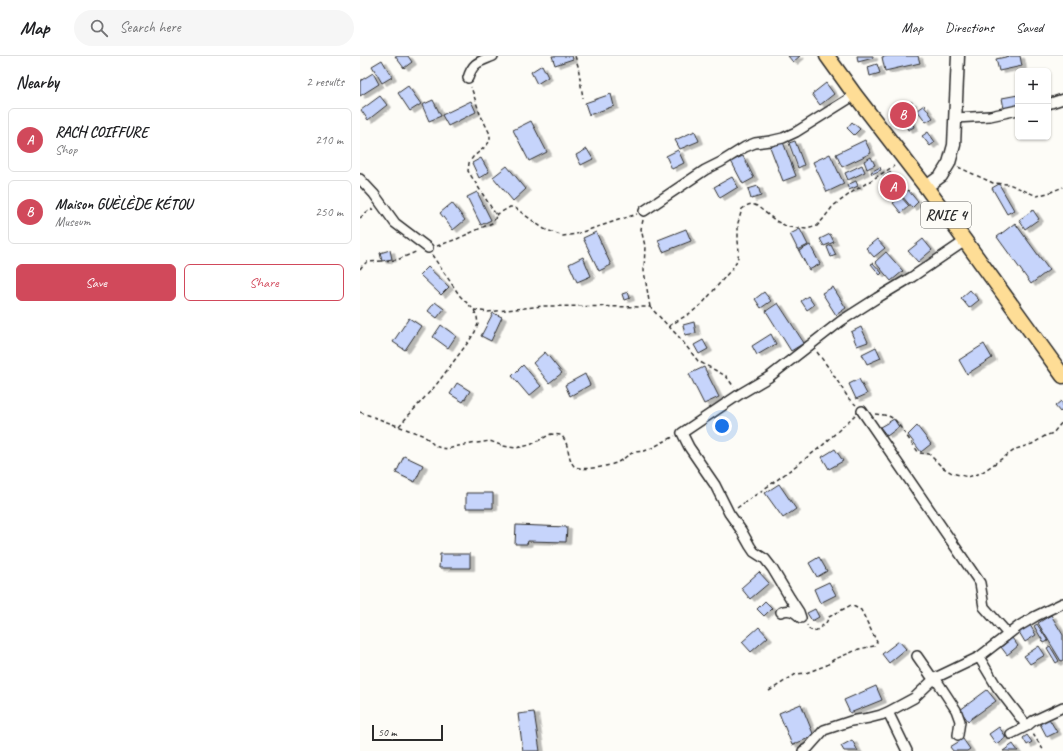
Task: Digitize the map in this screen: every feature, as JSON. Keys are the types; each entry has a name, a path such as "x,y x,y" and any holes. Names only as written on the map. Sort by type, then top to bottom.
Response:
{"main road":[{"name":"RNIE 4","path":"826,56 926,188 1063,376"}],"street":[{"path":"468,78 474,64 493,56"},
{"path":"926,188 941,176 949,163 954,145 958,56"},
{"path":"644,211 705,170 745,147 755,143 776,140 796,132 855,95"},
{"path":"1051,103 1063,99"},
{"path":"955,118 990,116 1015,111"},
{"path":"360,179 374,194 395,223 428,248"},
{"path":"801,618 799,612 772,568 765,559 754,552 729,513 715,485 689,447 682,433 740,394 769,377 841,321 965,241"},
{"path":"862,411 980,583 984,607 1008,634"},
{"path":"804,751 824,730 851,721 869,718 888,712 914,698 934,679 979,657 1008,634 1036,616 1063,603"},
{"path":"781,612 786,610 794,611 801,618"},
{"path":"917,656 956,710 960,721 958,735"},
{"path":"979,657 997,687 1027,726"},
{"path":"1011,734 1027,726 1033,721 1063,708"},
{"path":"888,712 907,751"}],"path":[{"path":"575,56 583,98"},
{"path":"468,78 480,114 490,134 490,141 486,147 473,157 469,163 468,172 496,215"},
{"path":"669,326 692,312 703,303 735,265 739,251 738,223 742,209 748,204 757,206 776,221 788,227 807,229 817,226 834,206 854,191 904,159"},
{"path":"949,163 993,183 1009,184 1037,196 1063,187"},
{"path":"360,269 367,262 397,260 416,252 457,239 492,223 496,215 510,207 514,207 544,228 562,236 576,234 644,211 641,230 645,246 644,271 650,307 679,336 698,361 726,376 740,394"},
{"path":"360,218 368,211 379,208 384,209"},
{"path":"399,426 436,385 475,332 478,324 474,310 460,296 428,248"},
{"path":"474,310 488,312 544,306 650,307"},
{"path":"811,344 831,371 848,399 862,411 867,413 888,415 893,418 919,453 929,454 942,467 960,476 968,477 982,473 1016,449 1032,444 1053,433 1063,421"},
{"path":"729,513 822,446 862,411"},
{"path":"360,412 422,435 435,446 448,449 484,441 490,441 503,446 516,448 530,445 551,434 561,435 568,447 570,458 575,466 579,468 593,468 616,463 634,452 646,451 682,433"},
{"path":"769,691 796,674 806,673 828,665 833,660 859,649 874,646 876,642 861,610 851,605 829,617 826,623 814,632 809,629 806,622 801,618"},
{"path":"1027,726 1044,751"}],"building":[{"path":"395,56 408,56 412,62 404,68"},
{"path":"552,56 572,56 573,59 555,65"},
{"path":"788,56 800,56 793,62"},
{"path":"857,56 873,56 873,58 858,62"},
{"path":"918,56 920,63 885,71 882,57"},
{"path":"1010,56 1020,56 1022,66 999,71 996,59"},
{"path":"382,60 392,77 382,83 372,66"},
{"path":"877,64 880,73 870,76 868,67"},
{"path":"542,65 548,77 537,84 531,72"},
{"path":"373,73 379,84 360,96 360,81"},
{"path":"826,83 834,94 820,105 812,94"},
{"path":"408,86 421,104 410,111 398,93"},
{"path":"611,94 614,106 589,115 585,103"},
{"path":"380,96 387,105 368,120 361,110"},
{"path":"1015,96 1015,107 1004,109 1002,98"},
{"path":"433,100 441,116 429,121 422,105"},
{"path":"471,101 476,112 448,126 442,115"},
{"path":"912,102 912,106 906,108 904,103"},
{"path":"903,103 914,127 908,130 897,106"},
{"path":"924,105 933,118 926,122 917,110"},
{"path":"531,121 547,152 529,161 513,130"},
{"path":"852,122 860,129 854,135 847,128"},
{"path":"695,131 699,141 680,149 675,140"},
{"path":"928,132 935,142 930,146 922,136"},
{"path":"865,140 871,153 842,167 836,154"},
{"path":"795,141 804,165 798,168 789,143"},
{"path":"783,142 796,176 783,181 770,147"},
{"path":"587,149 593,159 581,165 576,155"},
{"path":"678,150 684,163 672,169 666,156"},
{"path":"830,154 844,184 827,192 813,162"},
{"path":"743,156 754,178 743,184 731,161"},
{"path":"871,157 875,165 867,169 864,161"},
{"path":"481,158 489,172 479,178 472,163"},
{"path":"862,165 865,172 848,180 845,173"},
{"path":"507,166 526,189 513,201 493,177"},
{"path":"880,167 881,170 872,174 871,172"},
{"path":"890,172 905,191 897,197 882,178"},
{"path":"732,177 738,187 720,198 714,187"},
{"path":"856,181 858,186 849,190 847,185"},
{"path":"999,184 1014,210 1007,214 992,188"},
{"path":"758,186 761,196 751,199 748,189"},
{"path":"908,190 918,202 912,208 902,196"},
{"path":"477,192 491,220 481,225 467,197"},
{"path":"901,197 909,206 901,213 893,203"},
{"path":"452,203 465,220 453,230 440,213"},
{"path":"1033,210 1039,219 1025,229 1019,220"},
{"path":"1015,223 1049,270 1031,284 997,237"},
{"path":"686,229 691,241 663,252 658,240"},
{"path":"800,229 808,245 798,250 790,234"},
{"path":"596,232 611,265 599,271 583,238"},
{"path":"830,234 834,242 824,246 820,239"},
{"path":"877,239 885,248 874,257 866,248"},
{"path":"923,239 932,250 918,262 908,251"},
{"path":"810,245 820,264 809,270 799,251"},
{"path":"831,245 836,255 831,257 827,247"},
{"path":"390,250 392,259 382,261 380,253"},
{"path":"886,252 903,271 891,281 875,262"},
{"path":"583,257 591,276 577,282 569,264"},
{"path":"873,263 882,273 880,275 871,264"},
{"path":"428,267 449,287 441,295 420,275"},
{"path":"833,287 846,308 836,315 822,293"},
{"path":"970,290 979,300 969,308 961,298"},
{"path":"628,292 630,298 624,300 622,294"},
{"path":"764,292 771,301 761,308 755,299"},
{"path":"808,296 814,305 807,310 801,301"},
{"path":"435,302 444,309 437,318 428,311"},
{"path":"778,303 804,343 791,351 766,311"},
{"path":"493,313 502,317 491,341 481,336"},
{"path":"409,318 421,326 405,350 393,342"},
{"path":"694,322 696,333 685,335 683,325"},
{"path":"441,325 456,336 448,348 433,337"},
{"path":"861,327 868,342 857,346 851,332"},
{"path":"771,334 776,344 757,355 752,346"},
{"path":"703,340 708,349 699,354 694,345"},
{"path":"984,344 992,358 967,374 959,360"},
{"path":"876,347 881,358 867,364 862,354"},
{"path":"545,352 562,373 549,383 533,363"},
{"path":"523,365 541,386 529,396 512,376"},
{"path":"704,367 719,397 704,404 689,374"},
{"path":"585,374 590,385 570,396 565,385"},
{"path":"859,379 867,394 856,399 849,384"},
{"path":"457,383 470,391 463,402 450,394"},
{"path":"1061,401 1063,404 1063,409 1060,412 1055,406"},
{"path":"894,419 899,427 887,436 880,427"},
{"path":"917,426 931,444 921,452 908,435"},
{"path":"835,449 843,461 829,469 822,457"},
{"path":"404,456 423,465 415,482 396,473"},
{"path":"779,484 796,509 783,518 765,493"},
{"path":"466,493 493,493 493,508 466,508"},
{"path":"516,525 567,527 566,542 528,541 527,544 515,544"},
{"path":"440,554 470,554 470,568 439,568"},
{"path":"819,557 827,571 817,577 809,563"},
{"path":"759,572 769,583 750,599 741,588"},
{"path":"829,582 836,595 820,603 814,589"},
{"path":"765,601 772,608 764,616 757,609"},
{"path":"815,609 819,617 812,621 807,613"},
{"path":"1051,615 1063,635 1063,660 1061,661 1038,623"},
{"path":"1037,624 1048,641 1044,643 1034,626"},
{"path":"1030,625 1036,635 1025,642 1019,632"},
{"path":"759,627 768,637 751,652 742,642"},
{"path":"1012,638 1018,646 1007,655 1001,647"},
{"path":"899,641 906,649 889,663 882,654"},
{"path":"1039,646 1045,655 1030,664 1024,656"},
{"path":"1050,646 1059,661 1056,663 1047,648"},
{"path":"876,686 882,700 850,713 844,700"},
{"path":"987,690 996,701 968,721 960,710"},
{"path":"801,704 814,736 792,745 779,713"},
{"path":"534,712 540,751 523,751 518,714"},
{"path":"1048,717 1057,732 1047,737 1039,722"},
{"path":"999,727 1006,737 996,744 989,734"},
{"path":"1027,735 1032,742 1027,745 1023,738"},
{"path":"963,739 970,749 967,751 953,751 950,747"},
{"path":"852,740 858,751 844,751 841,746"},
{"path":"1013,744 1018,751 1003,751"}],"place":[{"name":"Maison GUÈLÈDE KÉTOU","path":"903,115"},
{"name":"RACH COIFFURE","path":"893,187"}]}
